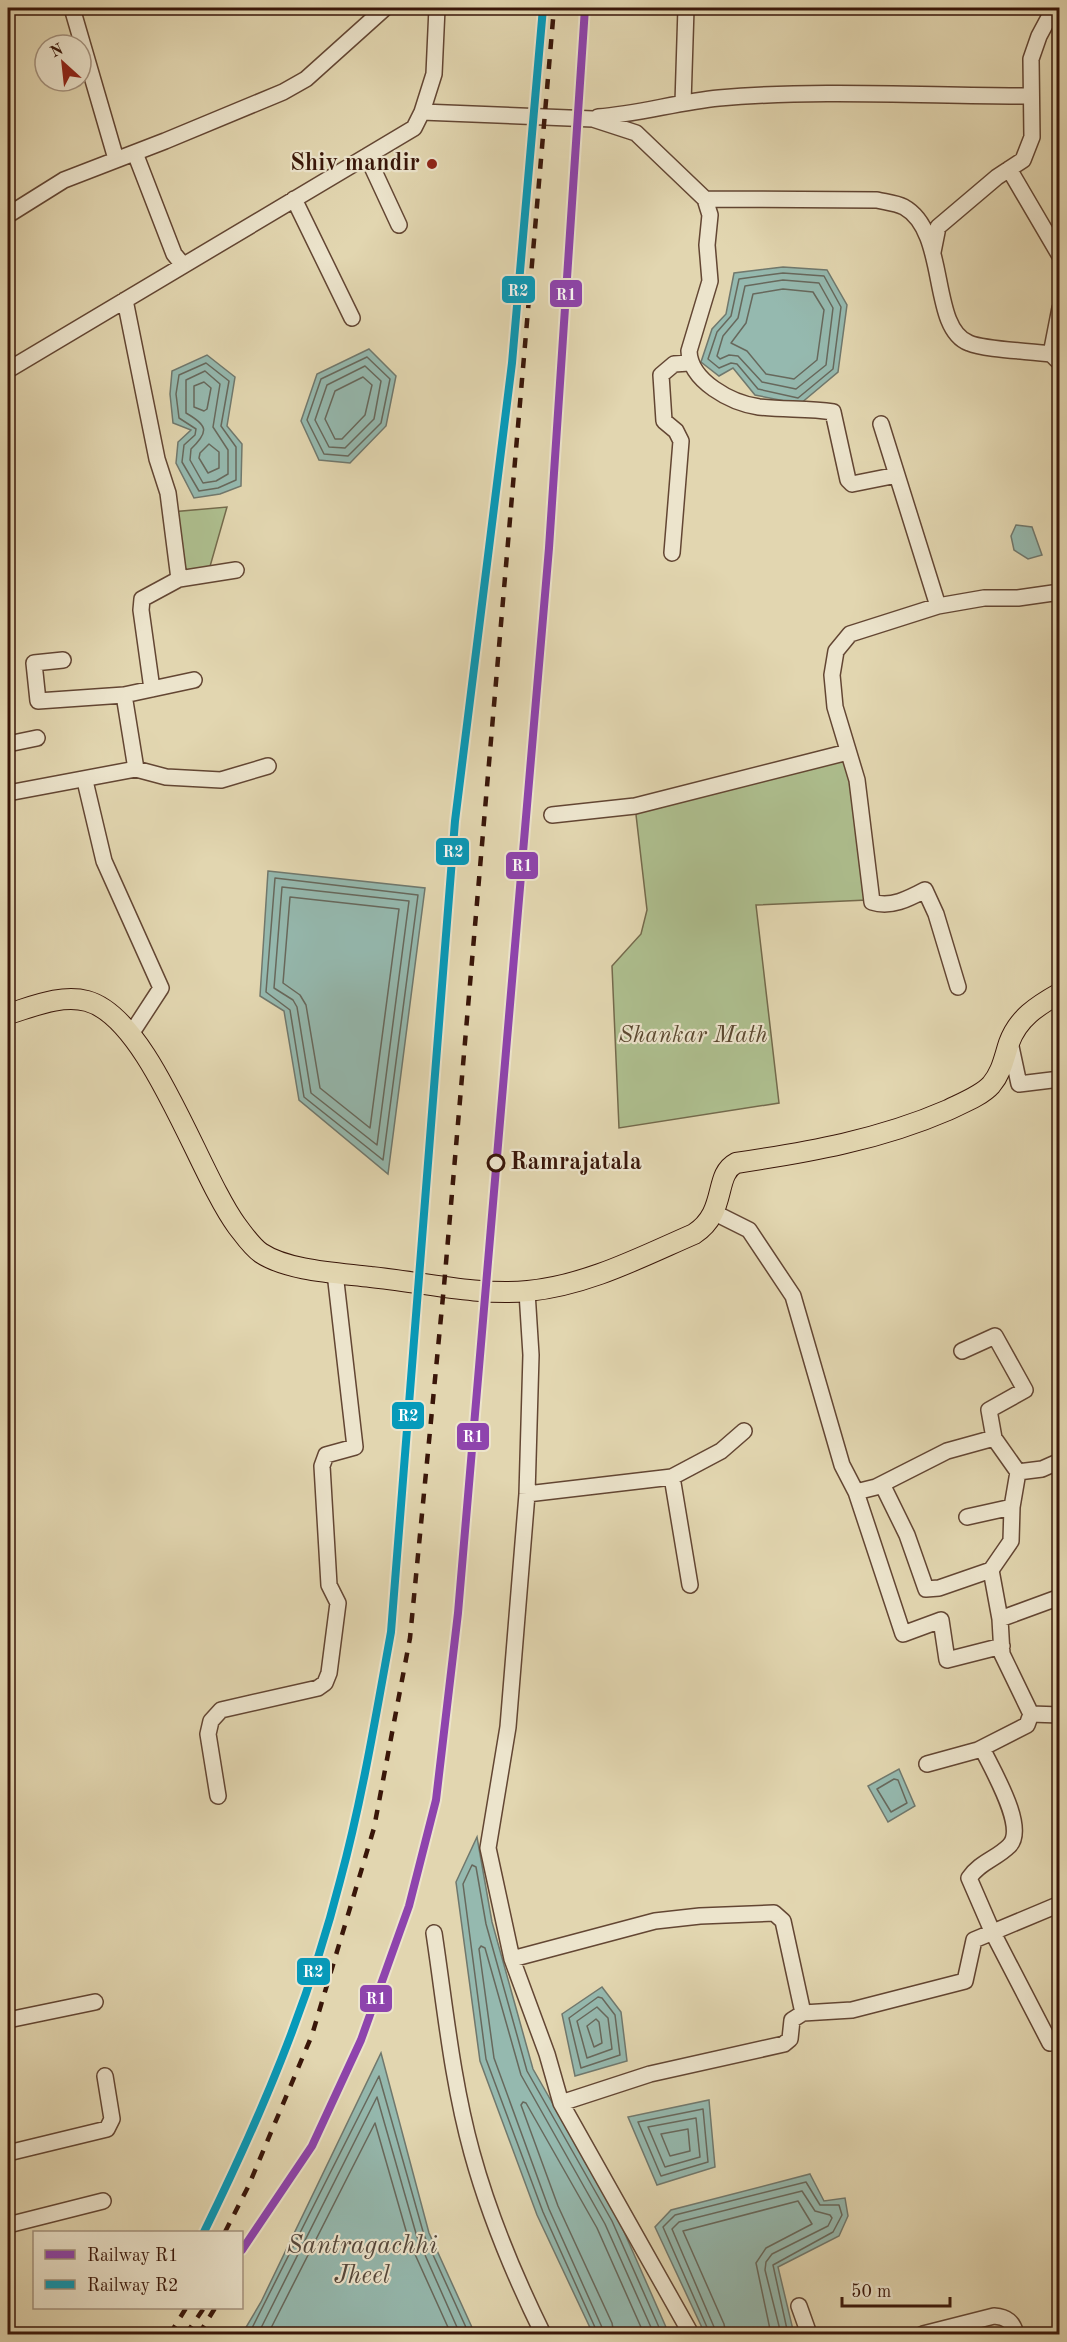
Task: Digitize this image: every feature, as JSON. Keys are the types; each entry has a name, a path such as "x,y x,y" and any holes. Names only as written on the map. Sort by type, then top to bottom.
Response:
{"main road":[{"path":"8,1014 60,1000 88,1001 118,1020 131,1034 167,1093 215,1190 244,1236 260,1253 279,1262 335,1273 478,1290 527,1292 605,1273 694,1234 703,1228 715,1213 730,1166 736,1163 826,1149 888,1134 954,1107 989,1087 1000,1072 1010,1042 1025,1017 1059,993"}],"street":[{"path":"72,8 116,159"},
{"path":"8,215 64,180 283,92 306,79 385,8"},
{"path":"8,370 414,128 422,112 434,74 437,8"},
{"path":"683,103 686,8"},
{"path":"933,252 938,227 1023,160 1032,137 1031,59 1039,36 1054,8"},
{"path":"577,119 637,114 683,103 721,98 830,94 1030,96"},
{"path":"422,112 593,120 636,133 705,199 711,215 707,245 711,281 689,351 689,363 694,372 708,384 733,398 757,406 834,412 848,480 852,484 897,475"},
{"path":"135,153 174,254 183,265"},
{"path":"367,156 399,225"},
{"path":"1009,169 1059,256"},
{"path":"294,199 352,318"},
{"path":"705,199 877,200 904,207 921,224 933,252 947,324 967,343 1055,359 1059,308"},
{"path":"124,300 157,459 168,494 179,579"},
{"path":"672,553 681,441 675,430 664,421 661,375 674,364 689,363"},
{"path":"881,424 938,606"},
{"path":"152,689 141,610 142,599 179,579 236,570"},
{"path":"958,987 936,914 925,890 890,904 872,902 856,780 835,707 832,675 836,651 850,634 938,606 974,599 1028,597 1059,592"},
{"path":"63,660 34,663 38,700 124,695 194,680"},
{"path":"124,695 136,769"},
{"path":"8,744 36,738"},
{"path":"552,815 634,806 848,752"},
{"path":"8,793 40,785 85,780 136,769 166,777 221,780 268,766"},
{"path":"85,780 104,861 161,988 131,1034"},
{"path":"1010,1042 1019,1084 1059,1078"},
{"path":"715,1213 749,1230 793,1296 842,1465 856,1492 903,1634 941,1620 947,1660 1002,1646"},
{"path":"218,1796 208,1734 211,1721 221,1710 318,1688 325,1683 329,1673 338,1603 329,1585 322,1466 326,1455 355,1447 335,1273"},
{"path":"527,1292 531,1355 527,1494 508,1727 488,1848 512,1959 547,2054 561,2103 692,2334"},
{"path":"882,1484 907,1535 926,1590 991,1570 1011,1541 1012,1507 1018,1472 994,1438 989,1410 1024,1390 994,1336 962,1351"},
{"path":"527,1494 672,1477 721,1451 744,1431"},
{"path":"856,1492 882,1484 947,1451 994,1438"},
{"path":"1018,1472 1042,1470 1059,1461"},
{"path":"672,1477 690,1585"},
{"path":"967,1516 1012,1507"},
{"path":"927,1764 982,1748 1028,1725 1031,1714 1002,1654 1000,1619 991,1570"},
{"path":"1000,1619 1059,1597"},
{"path":"1031,1714 1059,1715"},
{"path":"982,1748 1010,1808 1015,1835 1010,1845 977,1866 969,1878 992,1931 1050,2043 1059,2039"},
{"path":"561,2103 650,2074 784,2044 790,2039 792,2020 803,2013 852,2010 965,1981 974,1940 1059,1904"},
{"path":"512,1959 655,1922 700,1916 774,1913 783,1921 803,2013"},
{"path":"434,1933 457,2088 472,2154 519,2283 543,2334"},
{"path":"8,2020 95,2002"},
{"path":"8,2153 107,2129 112,2119 105,2076"},
{"path":"8,2225 103,2200"},
{"path":"799,2306 809,2334"},
{"path":"923,2334 994,2316 1004,2317 1014,2325 1016,2334"}],"green space":[{"path":"227,507 209,570 181,577 171,512"},
{"name":"Shankar Math","path":"846,755 867,900 756,905 779,1103 619,1128 612,966 641,934 647,910 635,806"}],"water":[{"path":"783,267 827,270 847,305 838,372 800,404 755,395 733,368 719,376 701,362 712,329 726,314 734,273"},
{"path":"369,349 396,376 386,426 350,463 319,460 301,421 317,374"},
{"path":"207,355 235,377 227,426 242,444 241,486 220,494 194,498 176,463 178,442 191,430 173,423 170,394 172,371"},
{"path":"1016,525 1032,527 1042,555 1028,559 1014,550 1011,536"},
{"path":"268,871 425,888 388,1174 299,1100 284,1011 260,996"},
{"path":"899,1769 915,1806 888,1822 868,1786"},
{"path":"477,1837 492,1922 533,2069 618,2218 669,2334 593,2334 537,2215 480,2061 456,1882"},
{"path":"602,1987 621,2012 627,2061 575,2076 562,2014"},
{"name":"Santragachhi Jheel","path":"381,2053 429,2233 475,2334 242,2334 261,2302"},
{"path":"709,2100 715,2167 657,2185 628,2117"},
{"path":"810,2174 824,2201 845,2198 848,2216 839,2236 778,2267 794,2334 705,2334 655,2227 671,2210"}],"railway":[{"path":"226,2231 248,2187 312,2035 374,1828 410,1638 444,1286 554,8"},
{"path":"243,2249 312,2146 361,2040 409,1906 436,1800 458,1613 549,548 585,8"},
{"path":"170,2334 185,2309"},
{"path":"186,2334 203,2309"},
{"path":"199,2334 214,2309"}],"rail line":[{"name":"R2","path":"204,2231 281,2060 328,1927 362,1789 391,1632 455,821 512,363 543,8"},
{"name":"R1","path":"243,2249 312,2146 361,2040 409,1906 436,1800 458,1613 549,548 585,8"}],"place":[{"name":"Shiv mandir","path":"432,164"},
{"name":"Ramrajatala","path":"496,1163"}]}
